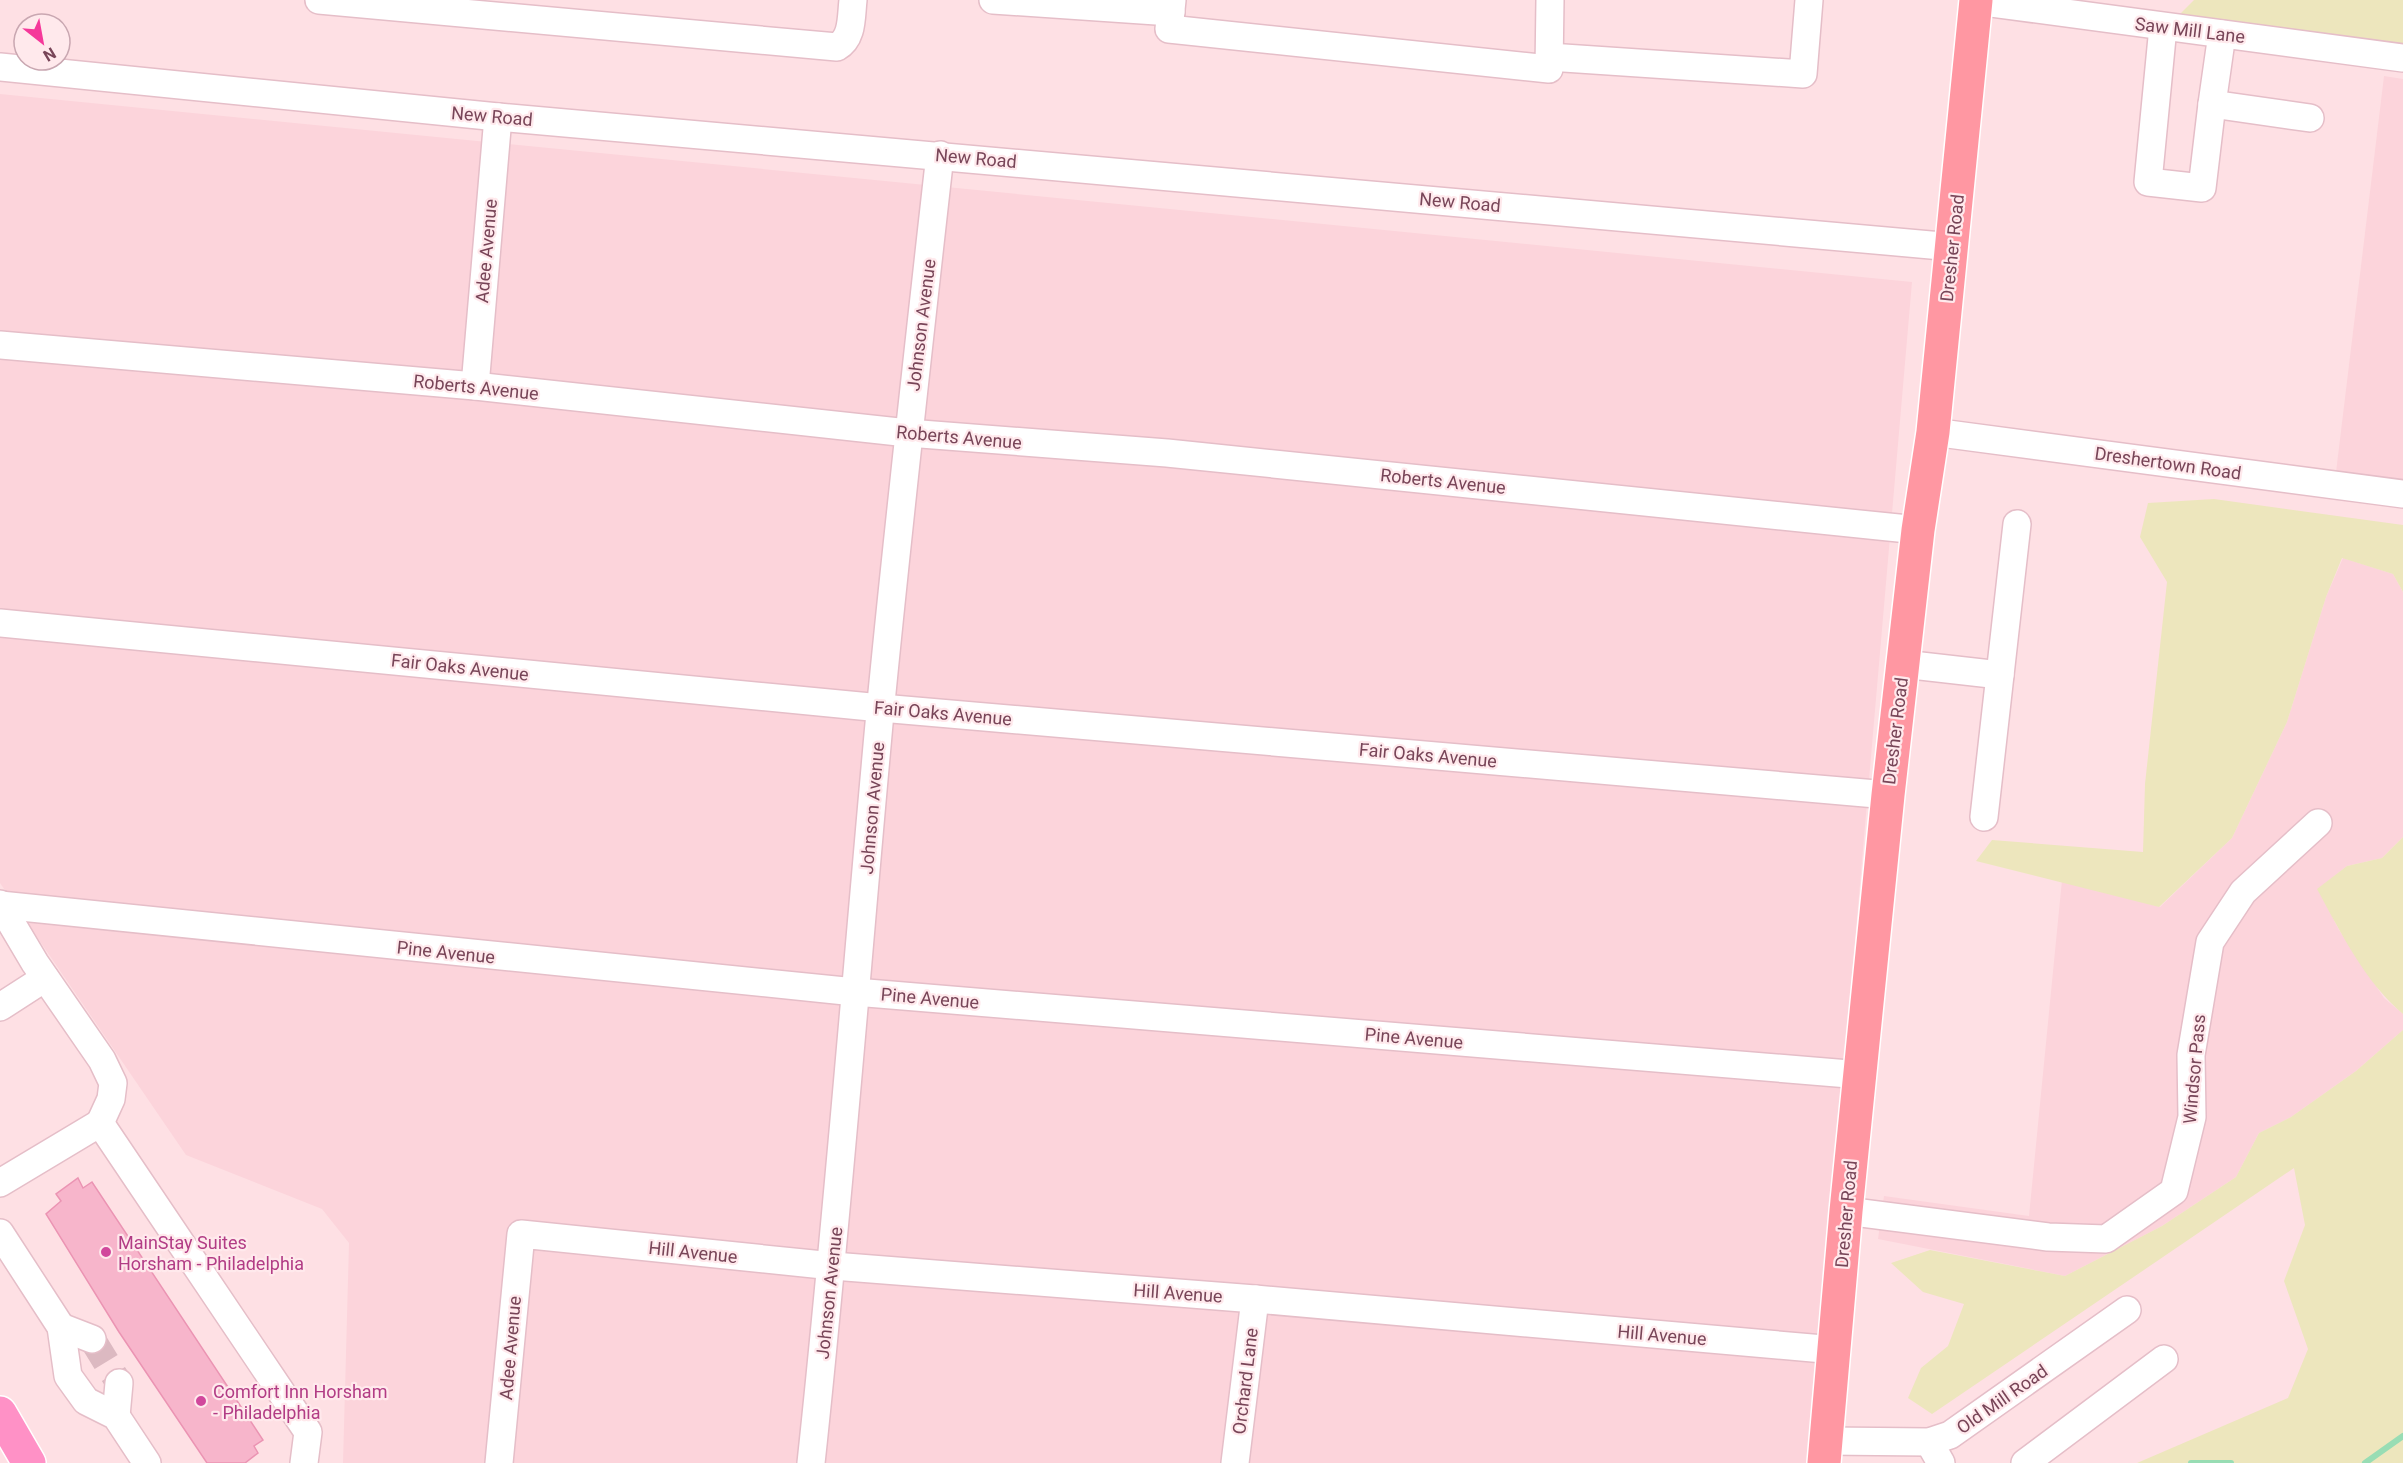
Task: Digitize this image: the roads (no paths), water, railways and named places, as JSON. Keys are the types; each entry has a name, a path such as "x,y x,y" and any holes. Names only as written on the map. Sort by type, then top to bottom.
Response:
{"highway":[{"path":"0,1413 29,1458"}],"main road":[{"name":"Dresher Road","path":"1825,1452 1845,1211 1861,1075 1887,795 1918,530 1933,432 1976,1"}],"street":[{"path":"320,0 837,47 845,43 849,35 853,0"},
{"path":"993,0 1172,6 1169,29 1549,69 1550,0"},
{"path":"1549,57 1803,74 1809,0"},
{"name":"Saw Mill Lane","path":"1976,1 2403,58"},
{"path":"2163,27 2148,182 2202,188 2222,34"},
{"name":"New Road","path":"0,67 498,117 940,154 1953,248"},
{"path":"2212,104 2310,118"},
{"name":"Adee Avenue","path":"475,386 498,117"},
{"name":"Johnson Avenue","path":"811,1463 832,1266 855,992 908,433 940,154"},
{"name":"Roberts Avenue","path":"0,345 475,386 908,433 1167,453 1918,530"},
{"name":"Dreshertown Road","path":"1933,432 2403,494"},
{"path":"1984,817 2017,524"},
{"name":"Fair Oaks Avenue","path":"0,623 881,708 1887,795"},
{"path":"1903,664 2000,675"},
{"name":"Windsor Pass","path":"1845,1211 2048,1237 2106,1239 2174,1191 2192,1117 2191,1055 2210,942 2242,892 2318,824"},
{"path":"0,904 40,970 102,1060 113,1083 111,1099 100,1123 0,1183"},
{"name":"Pine Avenue","path":"0,904 855,992 1861,1075"},
{"path":"2,1001 40,970"},
{"path":"100,1123 308,1432 304,1463"},
{"path":"0,1233 61,1327 68,1376 86,1401 117,1416 147,1463"},
{"name":"Adee Avenue","path":"499,1463 521,1234"},
{"name":"Hill Avenue","path":"521,1234 832,1266 1255,1299 1835,1350"},
{"name":"Orchard Lane","path":"1235,1463 1255,1299"},
{"name":"Old Mill Road","path":"1825,1452 1935,1453 1950,1435 2127,1310"},
{"path":"61,1327 92,1340"},
{"path":"2025,1463 2164,1359"},
{"path":"117,1416 119,1383"}],"waterway":[{"path":"2365,1463 2403,1436"},
{"path":"2191,1463 2231,1463"}],"tunnel":[{"path":"92,1339 119,1383"}],"place":[{"name":"MainStay Suites Horsham - Philadelphia","path":"106,1252"},
{"name":"Comfort Inn Horsham - Philadelphia","path":"201,1401"}]}
